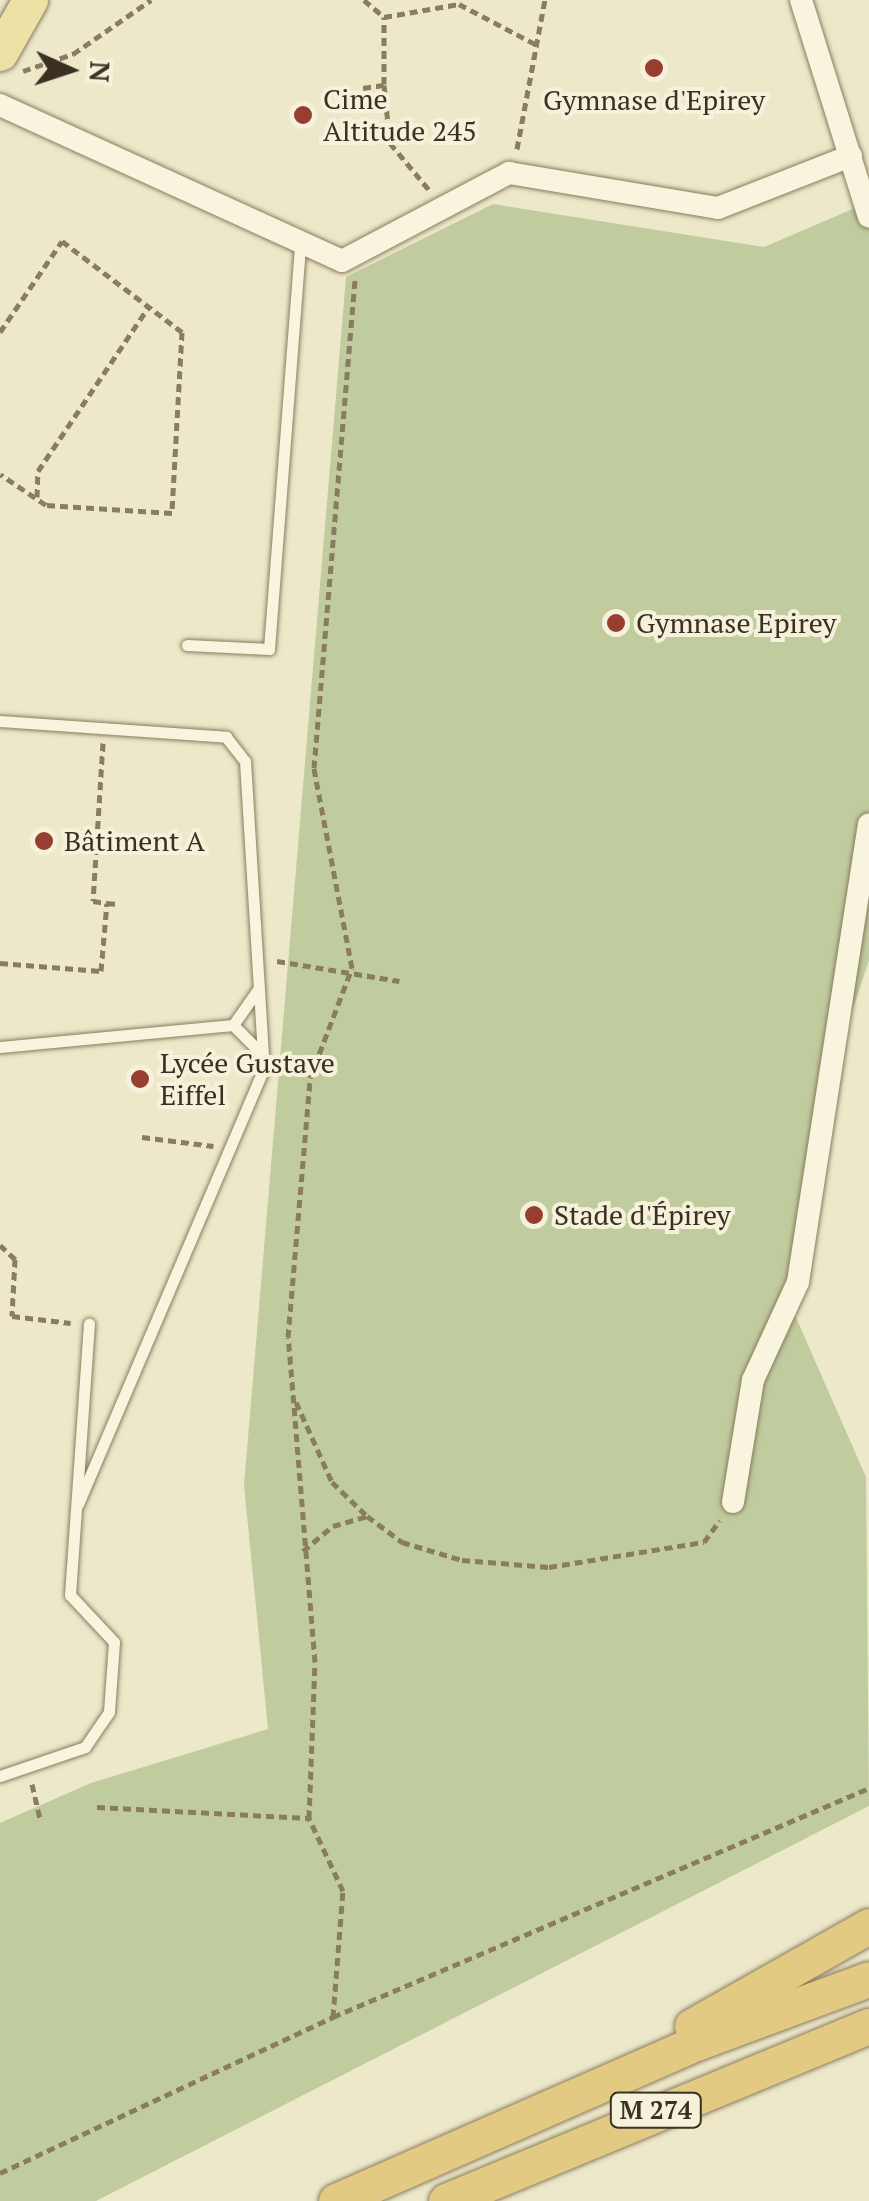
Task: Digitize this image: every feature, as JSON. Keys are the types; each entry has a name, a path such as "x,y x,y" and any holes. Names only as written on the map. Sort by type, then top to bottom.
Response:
{"highway":[{"path":"566,2098 869,1926"},
{"name":"M 274","path":"336,2201 566,2098 869,1979"},
{"name":"M 274","path":"446,2201 869,2026"}],"main road":[{"path":"7,61 30,0"}],"street":[{"path":"801,0 869,217"},
{"path":"0,105 349,258 510,173 718,208 851,156"},
{"path":"734,1502 753,1380 798,1282 869,824"}],"lane":[{"path":"187,646 269,649 300,239"},
{"path":"0,721 240,744 264,1056 231,1148 78,1504"},
{"path":"0,1047 233,1025 259,988"},
{"path":"233,1025 264,1056"},
{"path":"0,1776 84,1746 109,1712 114,1642 70,1596 89,1324"}],"path":[{"path":"7,61 72,54 151,0"},
{"path":"364,0 384,17 384,85 390,143 405,171 447,206"},
{"path":"510,173 545,0"},
{"path":"384,17 459,2 537,46"},
{"path":"363,88 384,85"},
{"path":"0,332 62,241 182,332 172,513 37,498 0,474"},
{"path":"333,2017 343,1892 308,1818 314,1662 303,1551 290,1298 310,1078 352,968 314,768 355,278 349,258"},
{"path":"37,498 38,471 150,304"},
{"path":"104,729 93,901 117,904"},
{"path":"0,964 101,971 106,902"},
{"path":"259,988 283,956 399,981"},
{"path":"142,1137 231,1148"},
{"path":"0,1245 16,1258 12,1316 89,1324"},
{"path":"294,1396 332,1482 367,1516 402,1542 462,1560 549,1567 704,1542 734,1502"},
{"path":"303,1551 333,1526 367,1516"},
{"path":"28,1766 40,1820"},
{"path":"0,2173 333,2017 869,1788"},
{"path":"97,1807 308,1818"}],"green space":[{"name":"Stade d'Épirey","path":"869,202 869,960 812,1133 787,1297 866,1477 869,1806 96,2201 0,2201 0,1823 91,1783 268,1729 244,1485 346,277 493,204 764,247"}],"place":[{"name":"Gymnase d'Epirey","path":"654,68"},
{"name":"Cime Altitude 245","path":"303,115"},
{"name":"Gymnase Epirey","path":"616,623"},
{"name":"Bâtiment A","path":"44,841"},
{"name":"Lycée Gustave Eiffel","path":"140,1079"},
{"name":"Stade d'Épirey","path":"534,1215"}]}
